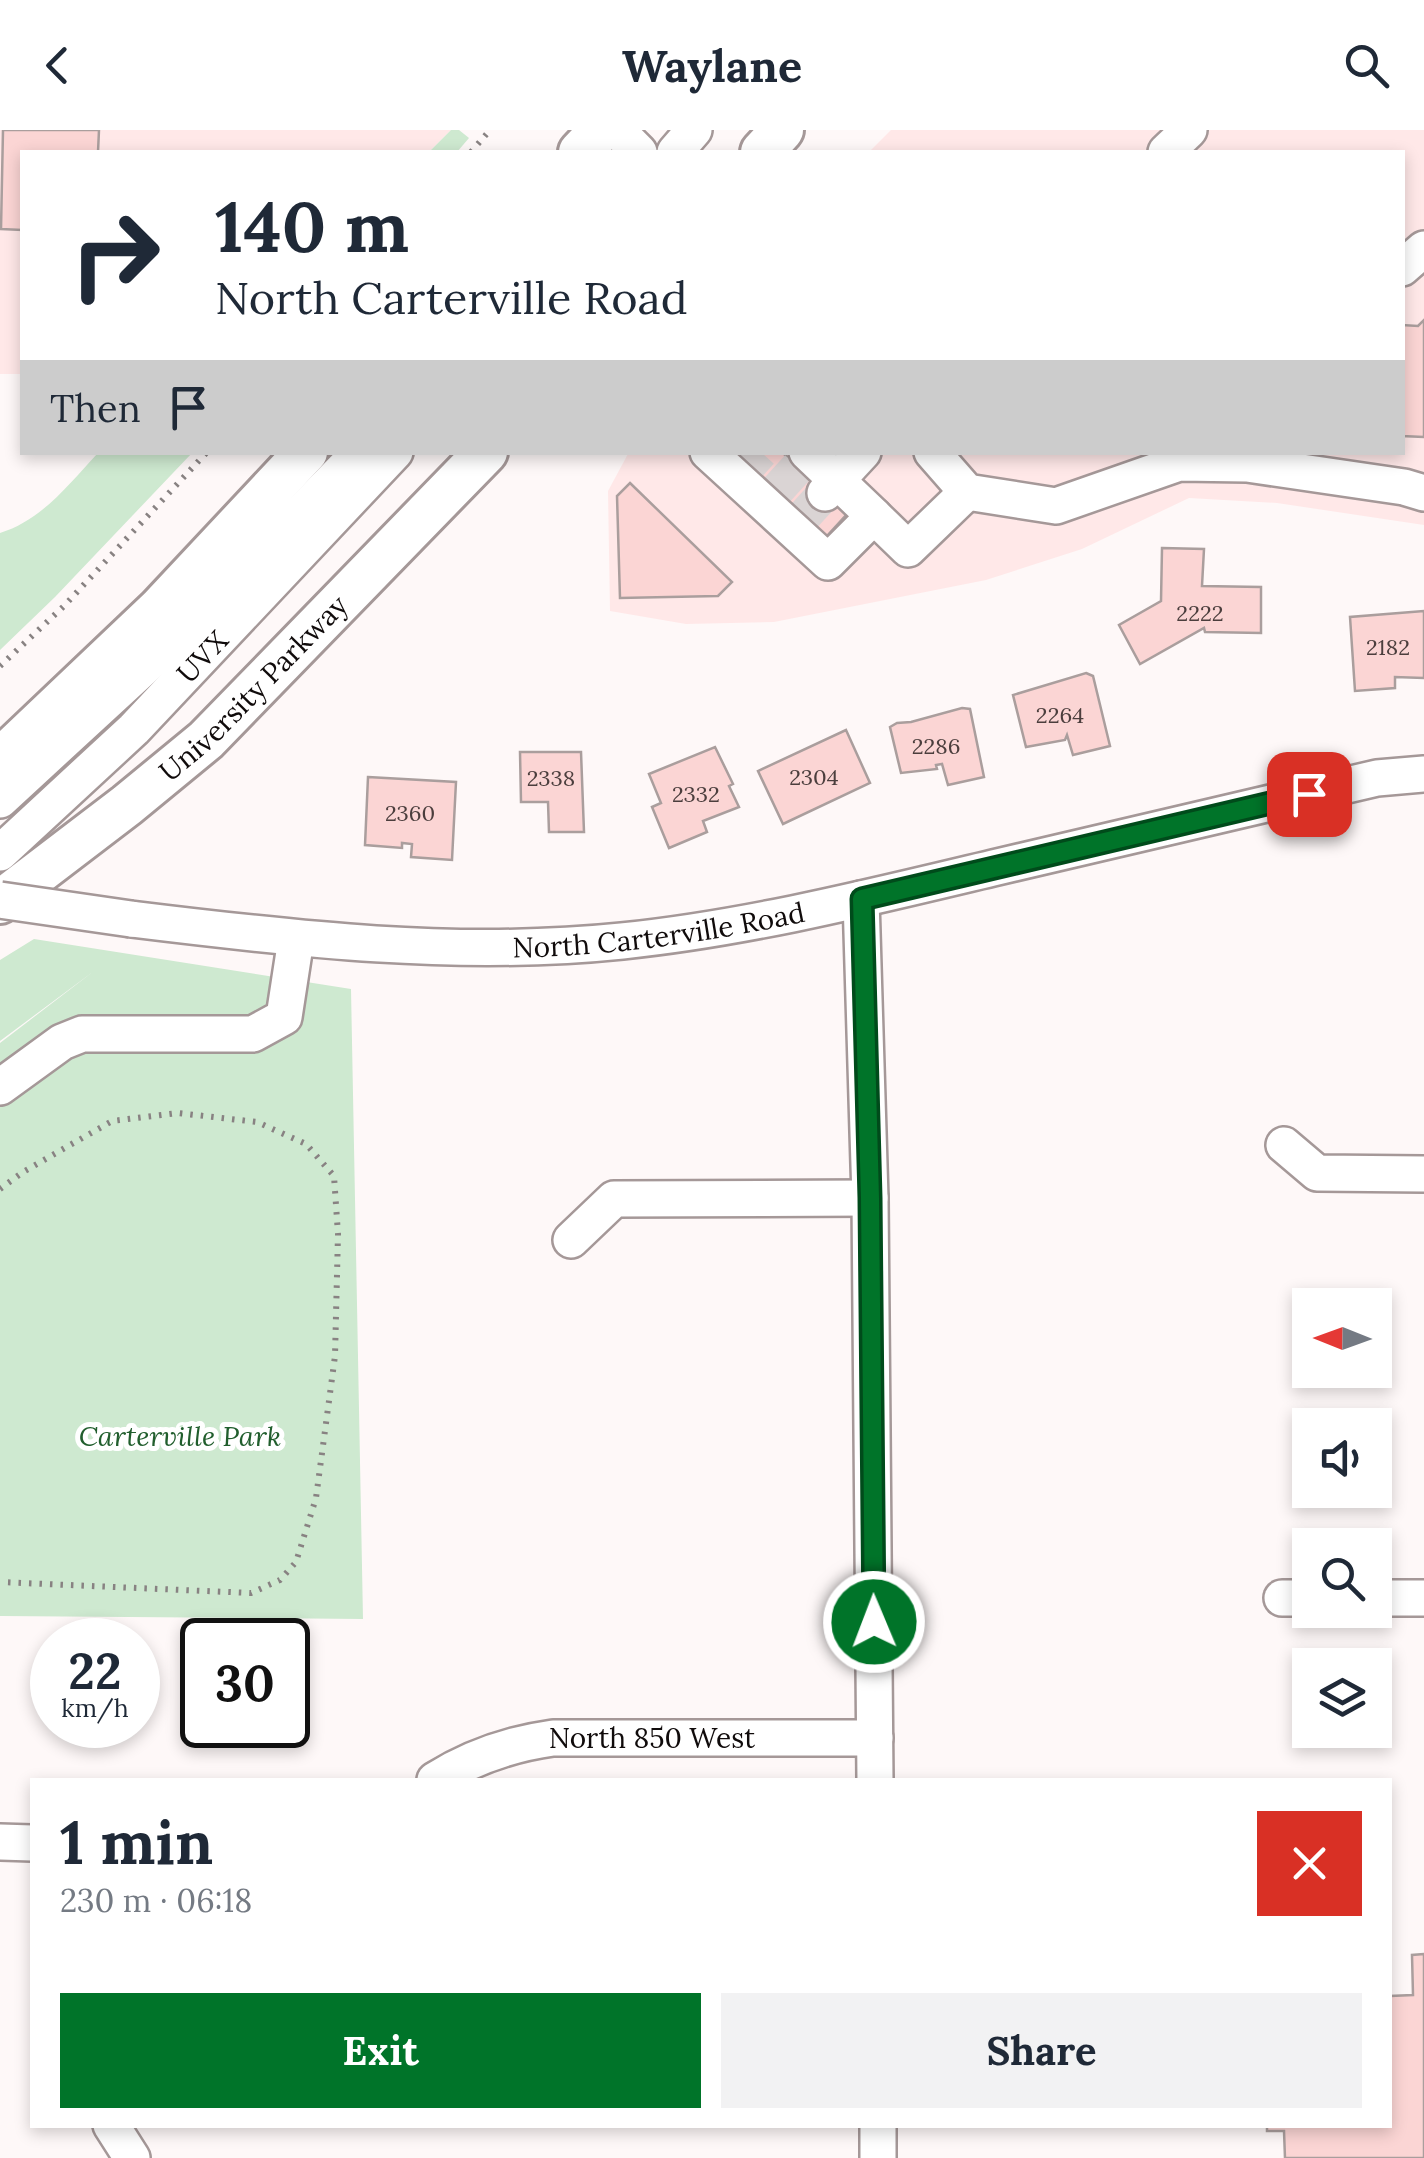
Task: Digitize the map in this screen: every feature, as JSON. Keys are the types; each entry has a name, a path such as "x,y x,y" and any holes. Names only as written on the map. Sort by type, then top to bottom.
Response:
{"main road":[{"path":"582,150 601,130"},
{"path":"764,150 782,130"},
{"path":"0,760 159,609 303,455"},
{"name":"University Parkway","path":"0,901 206,740 483,455"}],"street":[{"path":"616,130 639,150"},
{"path":"643,150 663,130"},
{"path":"677,150 694,130"},
{"path":"1168,150 1189,130"},
{"path":"1405,265 1424,249"},
{"path":"0,800 202,615 357,455"},
{"name":"UVX","path":"0,853 134,728 392,455"},
{"path":"713,455 743,472 791,474"},
{"path":"814,504 860,455"},
{"path":"935,455 967,492 1056,506 1179,462 1247,464 1424,493"},
{"path":"791,474 814,504 828,562 874,516"},
{"path":"791,474 814,504 874,516 908,549 967,492"},
{"name":"North Carterville Road","path":"0,901 296,940 456,948 619,942 732,926 862,899 1358,782 1424,774"},
{"path":"862,899 870,1198 875,1778"},
{"path":"0,1087 62,1042 82,1034 253,1034 284,1017 296,940"},
{"path":"1284,1145 1317,1173 1424,1174"},
{"path":"571,1240 614,1198 870,1198"},
{"path":"1392,1598 1424,1598"},
{"name":"North 850 West","path":"438,1778 506,1747 553,1738 875,1738"},
{"path":"0,1842 30,1844"},
{"path":"878,2128 878,2158"}],"path":[{"path":"473,150 490,130"},
{"path":"0,666 64,606 205,455"},
{"path":"0,1189 112,1121 178,1113 257,1122 306,1144 334,1176 338,1234 334,1356 316,1498 296,1562 280,1580 252,1593 0,1582"}],"shaded area":[{"path":"0,130 451,130 431,150 20,150 20,374 0,374"},
{"path":"891,130 1424,130 1424,525 1277,503 1189,498 1082,549 986,580 774,622 686,624 610,611 608,491 627,455 1405,455 1405,150 871,150"}],"green space":[{"path":"451,130 459,130 469,138 459,150 431,150"},
{"path":"96,455 190,455 0,650 0,533 29,519 65,489"},
{"name":"Carterville Park","path":"34,939 351,989 363,1619 0,1616 0,1043 94,971 0,1041 0,960"}],"building":[{"path":"3,130 99,130 98,150 20,150 20,230 1,229"},
{"path":"1424,320 1424,437 1405,436 1405,325 1418,326"},
{"path":"739,455 785,455 847,514 826,537"},
{"path":"630,483 732,582 718,596 620,598 617,496"},
{"path":"1162,548 1204,549 1202,586 1261,587 1261,633 1205,632 1204,628 1140,664 1119,625 1161,601"},
{"path":"1424,611 1424,678 1395,677 1395,688 1355,691 1350,617"},
{"path":"1086,673 1093,676 1110,746 1073,755 1067,735 1065,740 1026,747 1013,695"},
{"path":"970,709 984,777 948,785 942,764 936,765 937,769 901,773 890,727"},
{"path":"846,730 870,783 783,824 758,771"},
{"path":"715,747 739,807 703,821 707,832 669,848 652,807 661,803 649,774"},
{"path":"520,752 581,752 584,832 549,832 548,802 521,802"},
{"path":"368,777 456,782 452,860 411,857 412,844 402,843 402,848 365,845"},
{"path":"1424,1954 1424,2158 1285,2158 1284,2131 1267,2128 1392,2128 1392,1996 1413,1995 1412,1955"}],"tunnel":[{"path":"749,465 758,455"},
{"path":"777,490 798,467"},
{"path":"804,516 825,493"}],"route":[{"path":"874,1622 870,1198 862,899 1309,794"}]}
